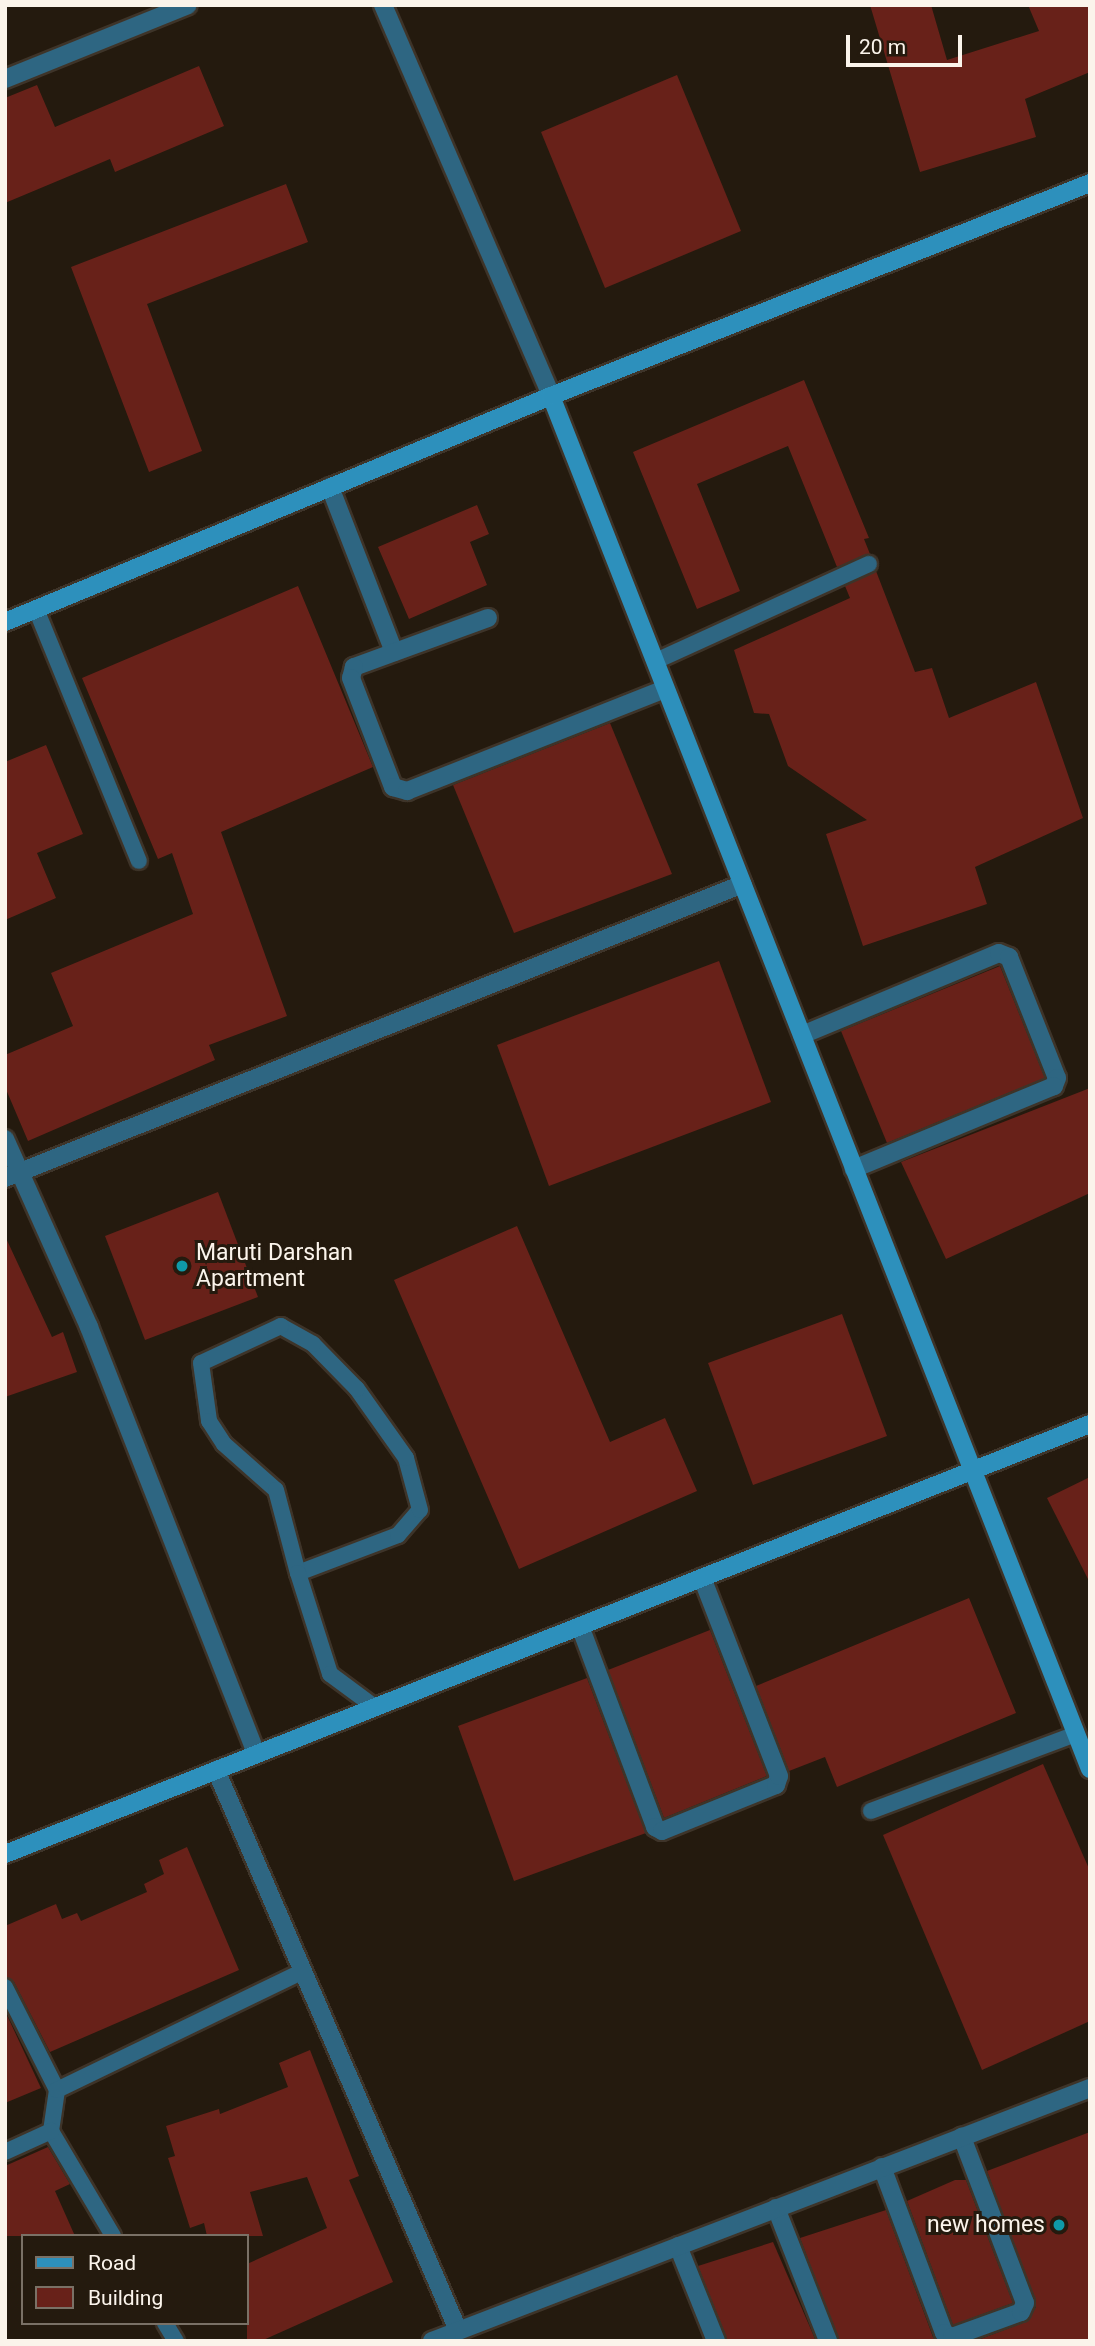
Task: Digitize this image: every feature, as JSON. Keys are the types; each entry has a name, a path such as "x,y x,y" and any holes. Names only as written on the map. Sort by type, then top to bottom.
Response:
{"street":[{"path":"5,79 188,5"},
{"path":"383,5 551,396 1090,1769"},
{"path":"5,621 551,396 1090,183"},
{"path":"330,487 394,652"},
{"path":"488,618 354,667 351,678 393,787 407,791 664,689"},
{"path":"12,1175 743,884"},
{"path":"802,1035 999,953 1009,957 1052,1066 1054,1086 855,1169"},
{"path":"5,1139 12,1175 89,1327 257,1754"},
{"path":"5,1854 1090,1424"},
{"path":"580,1626 656,1827 663,1831 776,1784 779,1776 702,1577"},
{"path":"216,1769 458,2330"},
{"path":"432,2341 1090,2088"},
{"path":"882,2167 944,2333 952,2337 1021,2312 1025,2303 962,2137"},
{"path":"771,2210 816,2341"},
{"path":"771,2210 828,2341"},
{"path":"678,2246 716,2341"}],"lane":[{"path":"656,661 869,564"},
{"path":"36,609 139,861"},
{"path":"298,1573 398,1535 420,1510 406,1458 357,1388 313,1344 281,1326 201,1363 209,1421 224,1444 276,1490 298,1573 330,1674 376,1708"},
{"path":"871,1811 1076,1734"},
{"path":"57,2091 303,1971"},
{"path":"5,1987 57,2091 51,2131 112,2234"},
{"path":"5,2152 51,2131"},
{"path":"166,2325 176,2341"}],"building":[{"path":"870,5 931,5 947,60 1039,31 1028,5 1090,5 1090,72 1025,99 1036,137 920,172"},
{"path":"199,66 224,126 115,172 110,159 5,203 5,98 37,85 55,127"},
{"path":"677,75 741,231 605,288 541,132"},
{"path":"286,184 308,242 147,304 202,451 149,472 71,267"},
{"path":"804,380 869,538 864,539 870,554 837,567 788,446 697,484 740,591 697,609 633,452"},
{"path":"477,505 489,534 470,542 487,585 409,619 378,547"},
{"path":"876,571 915,672 932,668 949,718 1036,682 1083,818 975,867 987,904 863,946 826,834 867,820 788,766 769,714 754,713 734,650 850,598 845,586"},
{"path":"298,586 373,767 221,832 287,1016 209,1045 215,1060 28,1141 5,1087 5,1055 73,1026 51,973 193,914 172,853 158,859 82,678"},
{"path":"610,723 672,874 514,933 453,785"},
{"path":"46,745 83,834 37,853 56,898 5,920 5,762"},
{"path":"719,961 771,1102 549,1186 497,1045"},
{"path":"1000,966 1045,1078 887,1143 841,1031"},
{"path":"1090,1088 1090,1193 946,1259 901,1162"},
{"name":"Maruti Darshan Apartment","path":"218,1192 258,1297 145,1340 105,1236"},
{"path":"517,1226 610,1442 665,1418 697,1491 519,1569 394,1280"},
{"path":"5,1236 52,1337 63,1332 77,1372 5,1397"},
{"path":"842,1314 887,1436 753,1485 708,1363"},
{"path":"1090,1477 1090,1583 1047,1498"},
{"path":"969,1598 1016,1713 837,1787 825,1757 789,1771 756,1686"},
{"path":"710,1630 767,1776 664,1818 608,1670"},
{"path":"587,1678 646,1833 514,1881 458,1726"},
{"path":"1043,1764 1090,1871 1090,2021 982,2070 883,1835"},
{"path":"187,1847 239,1970 50,2052 14,1982 5,1977 5,1926 56,1904 62,1919 77,1913 81,1921 147,1892 144,1884 164,1874 159,1860"},
{"path":"5,2011 41,2088 5,2103"},
{"path":"310,2050 359,2176 349,2180 393,2282 261,2341 247,2341 248,2264 327,2228 307,2177 250,2192 263,2236 207,2234 204,2223 190,2228 168,2158 175,2156 166,2126 219,2109 220,2114 288,2087 279,2063"},
{"path":"1090,2132 1090,2341 975,2341 1025,2322 1036,2307 987,2171"},
{"path":"48,2147 70,2184 55,2191 74,2234 5,2236 5,2166"},
{"path":"955,2180 966,2180 1013,2303 953,2325 907,2201"},
{"path":"886,2210 936,2341 839,2341 800,2238"},
{"path":"773,2242 816,2341 727,2341 698,2266"}],"place":[{"name":"Maruti Darshan Apartment","path":"182,1266"},
{"name":"new homes","path":"1059,2225"}]}
